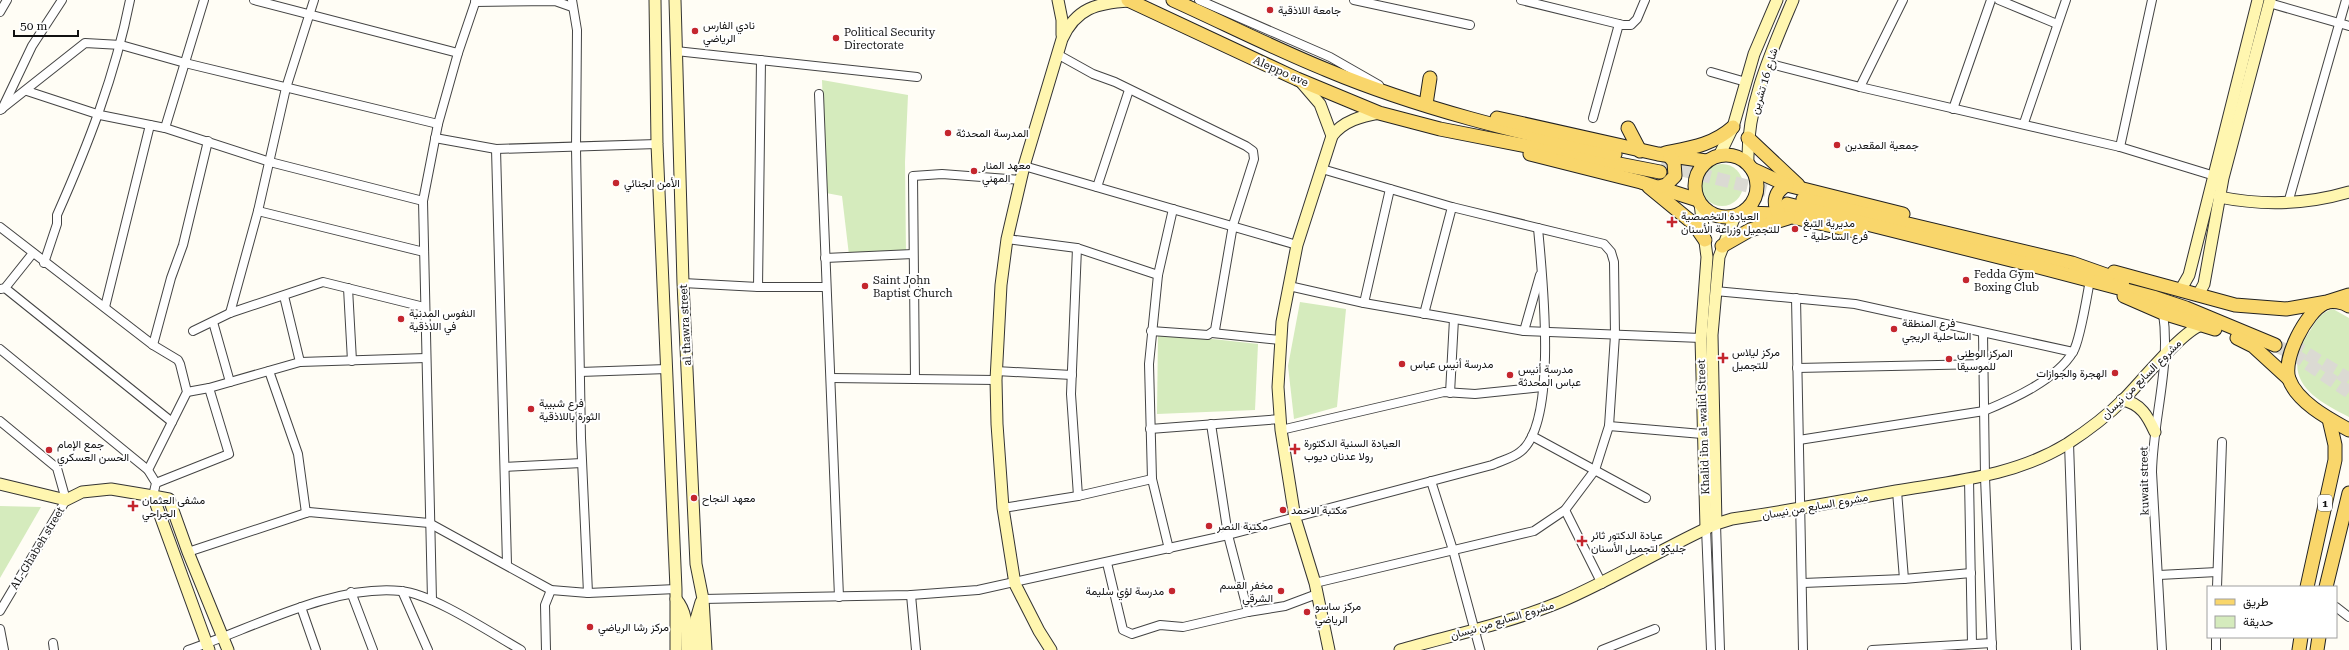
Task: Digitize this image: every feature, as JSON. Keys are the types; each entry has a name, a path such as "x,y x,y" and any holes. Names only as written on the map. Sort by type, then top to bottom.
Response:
{"main road":[{"name":"Aleppo ave","path":"1128,0 1297,79 1379,113 1440,129"},
{"name":"Aleppo ave","path":"1173,0 1328,71 1395,95 1448,111"},
{"path":"1426,104 1430,78"},
{"path":"1448,111 1492,117 1640,151 1662,162 1719,138 1732,127"},
{"path":"1448,111 1507,130 1662,162 1674,162 1675,176 1666,185 1659,187"},
{"path":"1628,128 1640,151"},
{"path":"1440,129 1474,140 1659,187 1699,202 1716,216 1739,215 1785,200 1803,188"},
{"path":"1440,129 1662,162 1706,162 1719,156 1736,157 1750,166 1785,200 1795,217"},
{"path":"1748,138 1803,188 1926,219 1940,224 1960,236"},
{"path":"1699,202 1695,193 1695,178 1706,162"},
{"path":"1739,215 1754,201 1757,193 1756,176 1750,166"},
{"path":"1641,182 1694,224 1706,240"},
{"path":"1785,200 1960,236 2072,263 2092,266 2181,289 2235,305 2270,309 2286,309 2327,302 2349,295"},
{"path":"1785,200 1977,253 2090,280 2186,308 2276,341 2196,306 2072,263"},
{"path":"1722,246 1761,226 1795,217 1942,251 1977,253"},
{"path":"2090,280 2163,313 2202,324 2245,341 2289,379 2295,390 2329,419 2349,430"},
{"path":"2289,379 2288,364 2291,351 2310,316 2318,307 2327,302 2349,306"},
{"name":"1","path":"2307,586 2335,460 2335,445 2329,419"},
{"name":"1","path":"2326,586 2349,495"},
{"path":"2299,650 2301,638"},
{"path":"2318,650 2319,638"}],"street":[{"path":"0,12 7,0"},
{"path":"0,111 32,46 62,0"},
{"path":"44,263 57,224 57,215 100,115 121,45 130,0"},
{"path":"165,128 204,0"},
{"path":"254,0 458,53"},
{"path":"230,313 258,211 286,88 314,0"},
{"name":"al thawra street","path":"655,0 657,144 676,594 676,650"},
{"name":"al thawra street","path":"675,0 683,283 696,564 703,599 706,650"},
{"path":"1058,0 1062,20 1062,39"},
{"path":"1051,650 1038,631 1015,584 1003,508 997,424 996,375 1001,285 1007,239 1024,166 1057,54 1068,25 1077,16 1089,8 1105,2 1128,0"},
{"path":"1199,0 1330,57 1395,95"},
{"path":"1354,0 1470,25"},
{"path":"1521,0 1619,24 1631,25 1637,19 1645,0"},
{"name":"شارع 16 تشرين","path":"1719,156 1732,127 1754,54 1777,0"},
{"name":"شارع 16 تشرين","path":"1750,166 1748,138 1767,63 1793,0"},
{"path":"1860,87 1903,0"},
{"path":"1953,109 1991,0"},
{"path":"1999,0 2057,24"},
{"path":"2024,124 2066,0"},
{"path":"2120,147 2152,0"},
{"path":"2198,295 2204,284 2219,198 2218,176 2258,0"},
{"path":"2288,203 2346,0"},
{"path":"432,600 424,306 423,201 438,124 458,53 476,1 555,1 572,3 576,13 576,148 580,372 582,463 588,593"},
{"path":"2181,289 2190,275 2270,2 2349,26"},
{"path":"655,26 665,22 676,24"},
{"path":"1593,118 1619,24"},
{"path":"0,111 27,91 85,43 121,45 185,63 438,124"},
{"path":"676,51 917,77"},
{"path":"1057,54 1246,146 1253,151 1254,159 1233,225 1216,326 1212,333"},
{"path":"758,287 761,60"},
{"path":"1767,63 1860,87 2120,147 2218,176"},
{"path":"1711,72 1746,82"},
{"path":"1297,79 1320,104 1332,136"},
{"path":"1097,187 1129,90"},
{"path":"27,91 100,115 165,128 270,162 423,201"},
{"path":"819,94 839,597"},
{"path":"1329,650 1316,588 1295,518 1281,424 1278,387 1280,340 1297,245 1332,136 1337,129 1353,120 1379,113"},
{"path":"105,307 150,125"},
{"path":"435,138 496,149 576,148 657,144"},
{"path":"153,345 170,278 174,274 183,245 208,141"},
{"path":"496,149 507,564"},
{"path":"1024,166 1233,225 1297,245"},
{"path":"1107,563 1123,630 1132,634 1160,626 1183,627 1248,612 1285,606 1316,588 1453,550 1534,531 1565,510 1596,470 1608,426 1615,335 1614,262 1608,248 1600,242 1452,207 1322,169"},
{"path":"915,379 913,176 942,174 1021,180"},
{"path":"1364,302 1390,189"},
{"path":"2219,198 2249,203 2288,203 2312,201 2349,192"},
{"name":"Khalid ibn al-walid Street","path":"1699,202 1706,240 1707,257 1701,338 1702,434 1711,526 1720,650"},
{"path":"1424,314 1452,207"},
{"path":"1169,549 1152,479 1150,429 1151,331 1158,275 1173,209"},
{"path":"258,211 424,252"},
{"path":"1711,526 1712,335 1715,292 1722,246 1739,215"},
{"path":"0,227 44,263 105,307 153,345 178,360 187,392 148,470"},
{"path":"696,650 696,619 703,599 911,595 978,590 1015,584 1169,549 1295,518 1492,465 1520,453 1532,436 1538,414 1542,387 1546,332 1538,228"},
{"path":"1007,239 1077,248 1158,275"},
{"path":"1077,248 1071,394 1078,496"},
{"path":"33,253 2,289 172,422"},
{"path":"825,258 913,254"},
{"path":"1524,331 1541,271"},
{"path":"1799,440 1984,411 2034,387 2056,370 2073,352 2090,280"},
{"path":"193,332 230,313 323,282 424,306"},
{"path":"683,283 758,287 826,287"},
{"path":"1289,286 1424,314 1524,331 1701,338"},
{"path":"348,288 352,361"},
{"path":"1715,292 1855,304 2073,352"},
{"path":"284,296 300,362"},
{"path":"1796,298 1803,583 1803,650"},
{"name":"kuwait street","path":"2162,650 2159,575 2152,472 2155,432 2165,356 2163,313"},
{"path":"1450,393 1454,319"},
{"path":"212,322 230,382"},
{"name":"مشروع السابع من نيسان","path":"1400,650 1559,602 1602,584 1711,526 1732,519 1800,509 1897,491 1985,477 2047,455 2069,443 2096,423 2122,400 2165,356 2179,339 2196,326 2202,324"},
{"path":"1151,331 1212,333 1280,340"},
{"path":"1872,650 1972,644 1992,646 1985,477 1985,364 1983,333"},
{"path":"0,349 148,470 156,483 153,496 208,647"},
{"path":"187,392 209,388 300,362 426,358"},
{"path":"1797,368 1985,364"},
{"path":"580,372 667,369"},
{"path":"269,371 298,454 306,513"},
{"path":"831,378 915,379 996,375 1072,375"},
{"path":"1150,429 1211,424 1281,424 1450,393 1475,394 1542,387"},
{"path":"156,483 229,454 209,388"},
{"path":"2122,400 2130,401 2144,411 2155,432"},
{"path":"0,421 57,468 66,500 0,484"},
{"path":"1211,424 1228,535 1248,612"},
{"path":"1608,426 1702,434"},
{"path":"1532,436 1646,498"},
{"path":"2217,586 2222,442"},
{"path":"2069,443 2076,650"},
{"path":"504,467 582,463"},
{"path":"1003,508 1078,496 1152,479"},
{"path":"1969,479 1972,644"},
{"path":"1431,481 1453,550 1480,650"},
{"name":"AL-Ghabeh street","path":"0,611 66,500 82,492 111,490 169,499 188,552"},
{"path":"1897,491 1904,579"},
{"path":"1565,510 1602,584"},
{"path":"228,650 188,552 306,513 429,523 507,564 550,590 588,593 676,594 686,618 687,650"},
{"name":"Khalid ibn al-walid Street","path":"1711,526 1711,650"},
{"path":"2159,575 2218,572"},
{"path":"1803,583 1904,579 1971,573"},
{"path":"546,650 545,605 550,590"},
{"path":"188,650 208,647 224,638 301,608 351,592 402,591 432,600 521,650"},
{"path":"402,591 428,650"},
{"path":"351,592 373,650"},
{"path":"911,595 915,650"},
{"path":"301,608 316,650"},
{"path":"2337,609 2349,617"},
{"path":"0,629 4,650"},
{"path":"1602,650 1655,629"},
{"path":"2216,638 2216,650"}],"green space":[{"path":"822,80 908,95 905,162 906,255 849,255 842,196 826,193"},
{"path":"1722,164 1737,170 1743,185 1737,200 1722,206 1707,200 1701,185 1707,170"},
{"path":"1300,302 1346,309 1337,407 1294,419 1288,366"},
{"path":"2333,309 2349,318 2349,417 2335,410 2312,394 2304,385 2299,375 2297,363 2300,349 2316,322 2321,315 2328,310"},
{"path":"1158,333 1258,344 1255,410 1157,414"},
{"path":"0,506 41,507 0,578"}],"tunnel":[{"path":"1661,165 1789,196"},
{"path":"2291,344 2349,379"},
{"path":"2275,345 2295,355 2349,392"}],"place":[{"name":"جامعة اللاذقية","path":"1270,10"},
{"name":"نادي الفارس الرياضي","path":"695,31"},
{"name":"Political Security Directorate","path":"836,38"},
{"name":"المدرسة المحدثة","path":"948,133"},
{"name":"جمعية المقعدين","path":"1837,145"},
{"name":"معهد المنار المهني","path":"974,171"},
{"name":"الأمن الجنائي","path":"616,183"},
{"name":"العيادة التخصصية للتجميل وزراعة الأسنان","path":"1672,222"},
{"name":"مديرية التبغ - فرع الساحلية","path":"1795,229"},
{"name":"Fedda Gym Boxing Club","path":"1966,280"},
{"name":"Saint John Baptist Church","path":"865,286"},
{"name":"النفوس المدنية في اللاذقية","path":"401,319"},
{"name":"فرع المنطقة الساحلية الريجي","path":"1894,329"},
{"name":"مركز ليلاس للتجميل","path":"1723,358"},
{"name":"المركز الوطني للموسيقا","path":"1949,359"},
{"name":"مدرسة أنيس عباس","path":"1402,364"},
{"name":"الهجرة والجوازات","path":"2115,373"},
{"name":"مدرسة أنيس عباس المحدثة","path":"1510,375"},
{"name":"فرع شبيبة الثورة باللاذقية","path":"531,409"},
{"name":"العيادة السنية الدكتورة رولا عدنان ديوب","path":"1295,449"},
{"name":"جمع الإمام الحسن العسكري","path":"49,450"},
{"name":"معهد النجاح","path":"694,498"},
{"name":"مشفى العثمان الجراحي","path":"133,506"},
{"name":"مكتبة الاحمد","path":"1283,510"},
{"name":"مكتبة النصر","path":"1209,526"},
{"name":"عيادة الدكتور ثائر جليكو لتجميل الأسنان","path":"1582,541"},
{"name":"مدرسة لؤي سليمة","path":"1172,591"},
{"name":"مخفر القسم الشرقي","path":"1281,591"},
{"name":"مركز ساسو الرياضي","path":"1307,612"},
{"name":"مركز رشا الرياضي","path":"590,627"}]}
